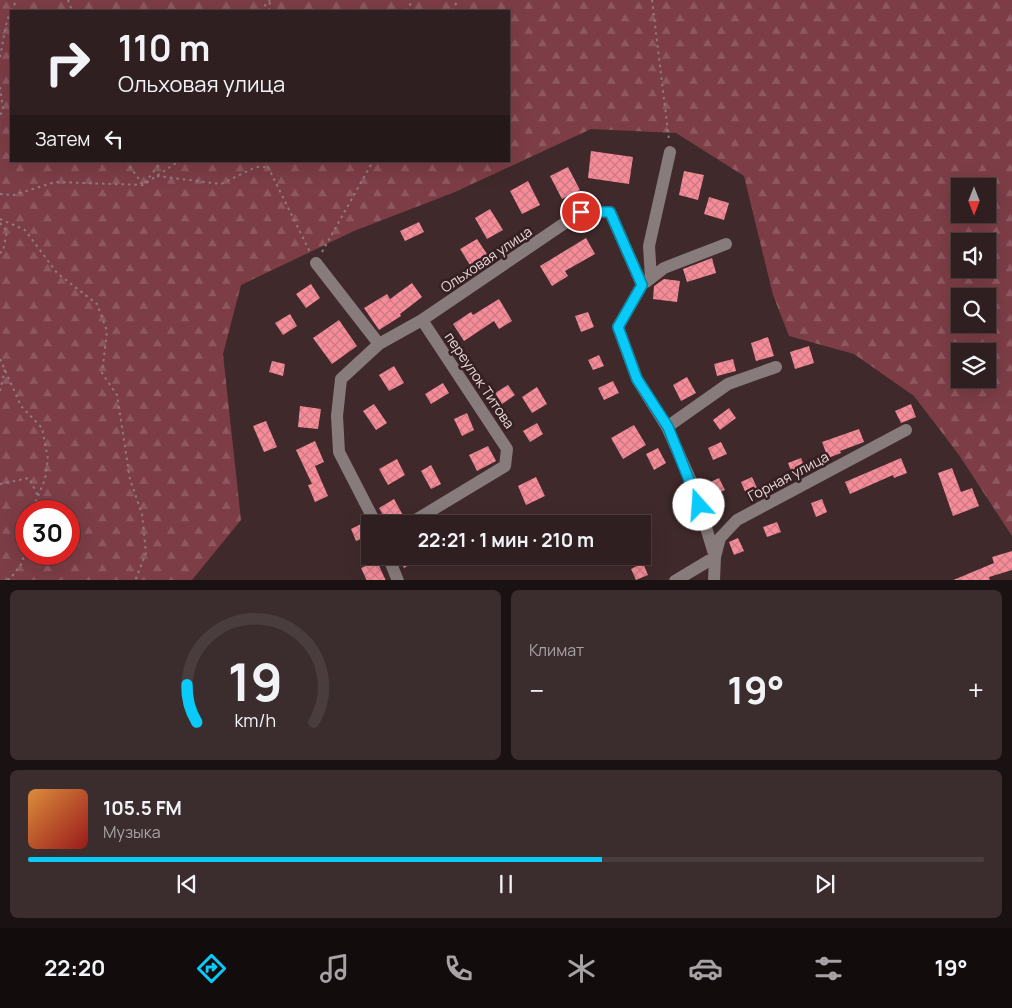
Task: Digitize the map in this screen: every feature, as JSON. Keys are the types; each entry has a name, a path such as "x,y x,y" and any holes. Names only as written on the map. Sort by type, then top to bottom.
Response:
{"street":[{"path":"646,282 649,246 670,152"},
{"name":"Ольховая улица","path":"371,515 339,452 336,416 341,379 379,344 422,320 581,212 610,212 646,282"},
{"path":"714,580 715,557 694,488 668,427 637,379 618,327 646,282 664,268 726,244"},
{"path":"316,263 379,344"},
{"name":"переулок Титова","path":"422,320 507,449 505,466 424,515"},
{"path":"668,427 728,384 776,367"},
{"name":"Горная улица","path":"715,557 720,538 737,520 906,430"},
{"path":"675,580 715,557"},
{"path":"392,565 398,580"}],"path":[{"path":"261,10 270,0"},
{"path":"652,0 670,152"},
{"path":"0,57 10,13"},
{"path":"0,87 3,109 0,116"},
{"path":"127,162 144,185"},
{"path":"144,185 161,162"},
{"path":"0,194 14,195 55,182 144,185 177,162"},
{"path":"265,162 316,263"},
{"path":"316,263 372,162"},
{"path":"156,176 221,184 256,167 267,167"},
{"path":"0,219 25,230 57,273 97,304 107,331 102,373 117,395 130,479 142,514 146,553 135,580"},
{"path":"0,223 7,231 3,251 0,253"},
{"path":"0,359 6,368 22,406 42,428 48,459 36,500"},
{"path":"0,391 6,368"},
{"path":"0,484 28,478 38,496"},
{"path":"1,580 10,579 20,565"}],"green space":[{"path":"0,0 1012,0 1012,536 959,455 914,396 854,354 789,336 773,295 744,176 676,133 591,129 455,192 354,231 241,285 223,354 241,520 192,580 0,580"}],"building":[{"path":"591,151 633,157 629,184 588,178"},
{"path":"568,167 580,190 562,199 550,176"},
{"path":"684,171 704,175 698,200 679,195"},
{"path":"528,181 540,205 522,214 510,191"},
{"path":"709,197 729,203 724,220 704,214"},
{"path":"490,209 503,230 487,239 475,218"},
{"path":"419,222 424,232 405,241 400,231"},
{"path":"586,238 595,254 565,271 568,276 552,286 540,266"},
{"path":"477,239 487,254 470,265 460,249"},
{"path":"712,258 716,273 687,282 683,269"},
{"path":"664,279 680,281 677,302 653,299 654,286"},
{"path":"412,283 422,297 400,314 401,316 379,330 364,308 387,294 390,299"},
{"path":"311,284 320,298 306,308 296,294"},
{"path":"499,299 512,321 499,329 494,321 464,341 453,324 471,312 473,315"},
{"path":"588,312 594,327 581,332 575,316"},
{"path":"290,314 297,326 283,335 275,323"},
{"path":"339,320 357,346 332,364 313,338"},
{"path":"768,337 774,356 756,361 751,343"},
{"path":"809,346 814,363 795,369 790,352"},
{"path":"599,355 604,366 593,370 588,360"},
{"path":"733,359 736,371 717,376 714,364"},
{"path":"272,361 285,364 283,376 269,372"},
{"path":"394,366 404,383 389,391 379,375"},
{"path":"687,377 696,393 681,401 673,385"},
{"path":"613,381 619,393 604,400 598,388"},
{"path":"443,383 449,393 431,404 425,394"},
{"path":"508,385 515,395 502,404 495,393"},
{"path":"537,387 547,404 532,413 522,397"},
{"path":"374,404 387,423 376,430 363,411"},
{"path":"911,404 916,417 901,423 895,411"},
{"path":"300,406 321,409 318,429 298,427"},
{"path":"729,408 736,418 720,430 713,420"},
{"path":"467,413 474,430 462,436 454,419"},
{"path":"266,421 277,447 264,452 253,426"},
{"path":"537,423 543,434 530,442 523,431"},
{"path":"634,425 646,445 623,459 611,438"},
{"path":"859,429 864,442 840,451 841,453 828,458 822,442"},
{"path":"315,441 324,462 315,466 328,496 315,502 308,485 312,484 296,450"},
{"path":"721,442 727,454 713,460 708,448"},
{"path":"488,446 496,461 477,471 469,455"},
{"path":"658,448 666,463 654,470 646,454"},
{"path":"801,458 806,471 793,476 788,463"},
{"path":"901,458 907,473 894,478 893,475 850,494 845,482"},
{"path":"397,459 405,475 388,485 379,469"},
{"path":"431,465 441,484 431,489 421,471"},
{"path":"952,468 961,492 972,488 979,506 953,516 938,473"},
{"path":"536,477 545,496 526,505 518,486"},
{"path":"752,477 758,490 747,496 741,482"},
{"path":"719,478 725,490 712,496 706,484"},
{"path":"394,499 403,515 383,515 379,508"},
{"path":"822,499 827,512 816,517 811,503"},
{"path":"777,522 781,532 767,537 763,527"},
{"path":"361,524 361,539 356,541 351,529"},
{"path":"738,538 744,551 734,555 729,542"},
{"path":"1012,551 1012,570 989,577 990,580 953,580 994,563 992,557"},
{"path":"368,565 379,565 386,580 367,580 361,568"},
{"path":"644,565 648,575 636,580 631,569"}],"route":[{"path":"581,212 610,212 642,285 618,327 637,379 668,427 694,488 699,505"}]}
